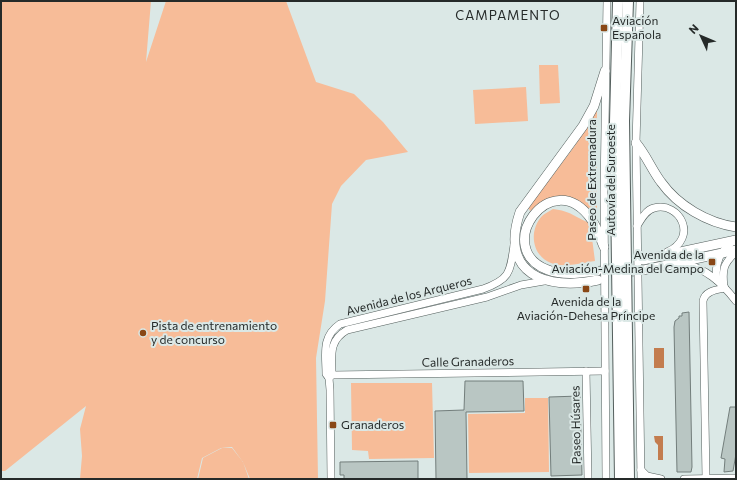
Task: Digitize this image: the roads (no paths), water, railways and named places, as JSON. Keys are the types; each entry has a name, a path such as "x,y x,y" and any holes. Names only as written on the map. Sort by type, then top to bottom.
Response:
{"highway":[{"name":"Autovía del Suroeste","path":"618,1 615,130 620,479"},
{"name":"Autovía del Suroeste","path":"628,1 624,128 629,479"}],"main road":[{"path":"604,247 592,220 582,209 571,203 561,201 546,204 532,215 527,226 526,242 528,252 533,261 548,270 559,273 597,276 565,284 544,281 529,272 519,258 514,245 515,227 520,212 583,126 594,106 605,71"},
{"path":"636,143 661,183 685,206 706,218 736,227"},
{"path":"643,260 735,240"},
{"path":"644,270 736,251"}],"street":[{"name":"Paseo de Extremadura","path":"606,479 604,247 607,1"},
{"path":"640,1 636,143 641,479"},
{"path":"637,226 646,213 654,208 664,208 674,212 680,218 683,224 684,235 682,242 675,249 659,256"},
{"path":"717,280 716,266 720,254 735,240"},
{"name":"Avenida de los Arqueros","path":"330,376 326,374 326,342 329,333 334,328 340,324 483,289 500,283 511,270 514,245"},
{"path":"725,288 722,274 724,266 736,251"},
{"path":"679,263 700,268 717,280 736,302"},
{"name":"Avenida de los Arqueros","path":"330,479 330,376 333,344 336,338 347,330 487,297 521,285 544,281"},
{"path":"706,478 703,301 704,297 709,292 725,288"},
{"name":"Paseo Húsares","path":"586,371 588,479"},
{"name":"Calle Granaderos","path":"330,376 606,371"},
{"path":"641,469 646,476 662,479"},
{"path":"684,479 736,478"}],"tunnel":[{"path":"597,271 643,260"},
{"path":"598,280 644,270"}],"place":[{"name":"Aviación Española","path":"604,28"},
{"name":"Avenida de la Aviación-Medina del Campo","path":"712,262"},
{"name":"Avenida de la Aviación-Dehesa Príncipe","path":"586,289"},
{"name":"Pista de entrenamiento y de concurso","path":"143,333"},
{"name":"Granaderos","path":"333,425"}],"district":[{"name":"CAMPAMENTO","path":"508,15"}]}
